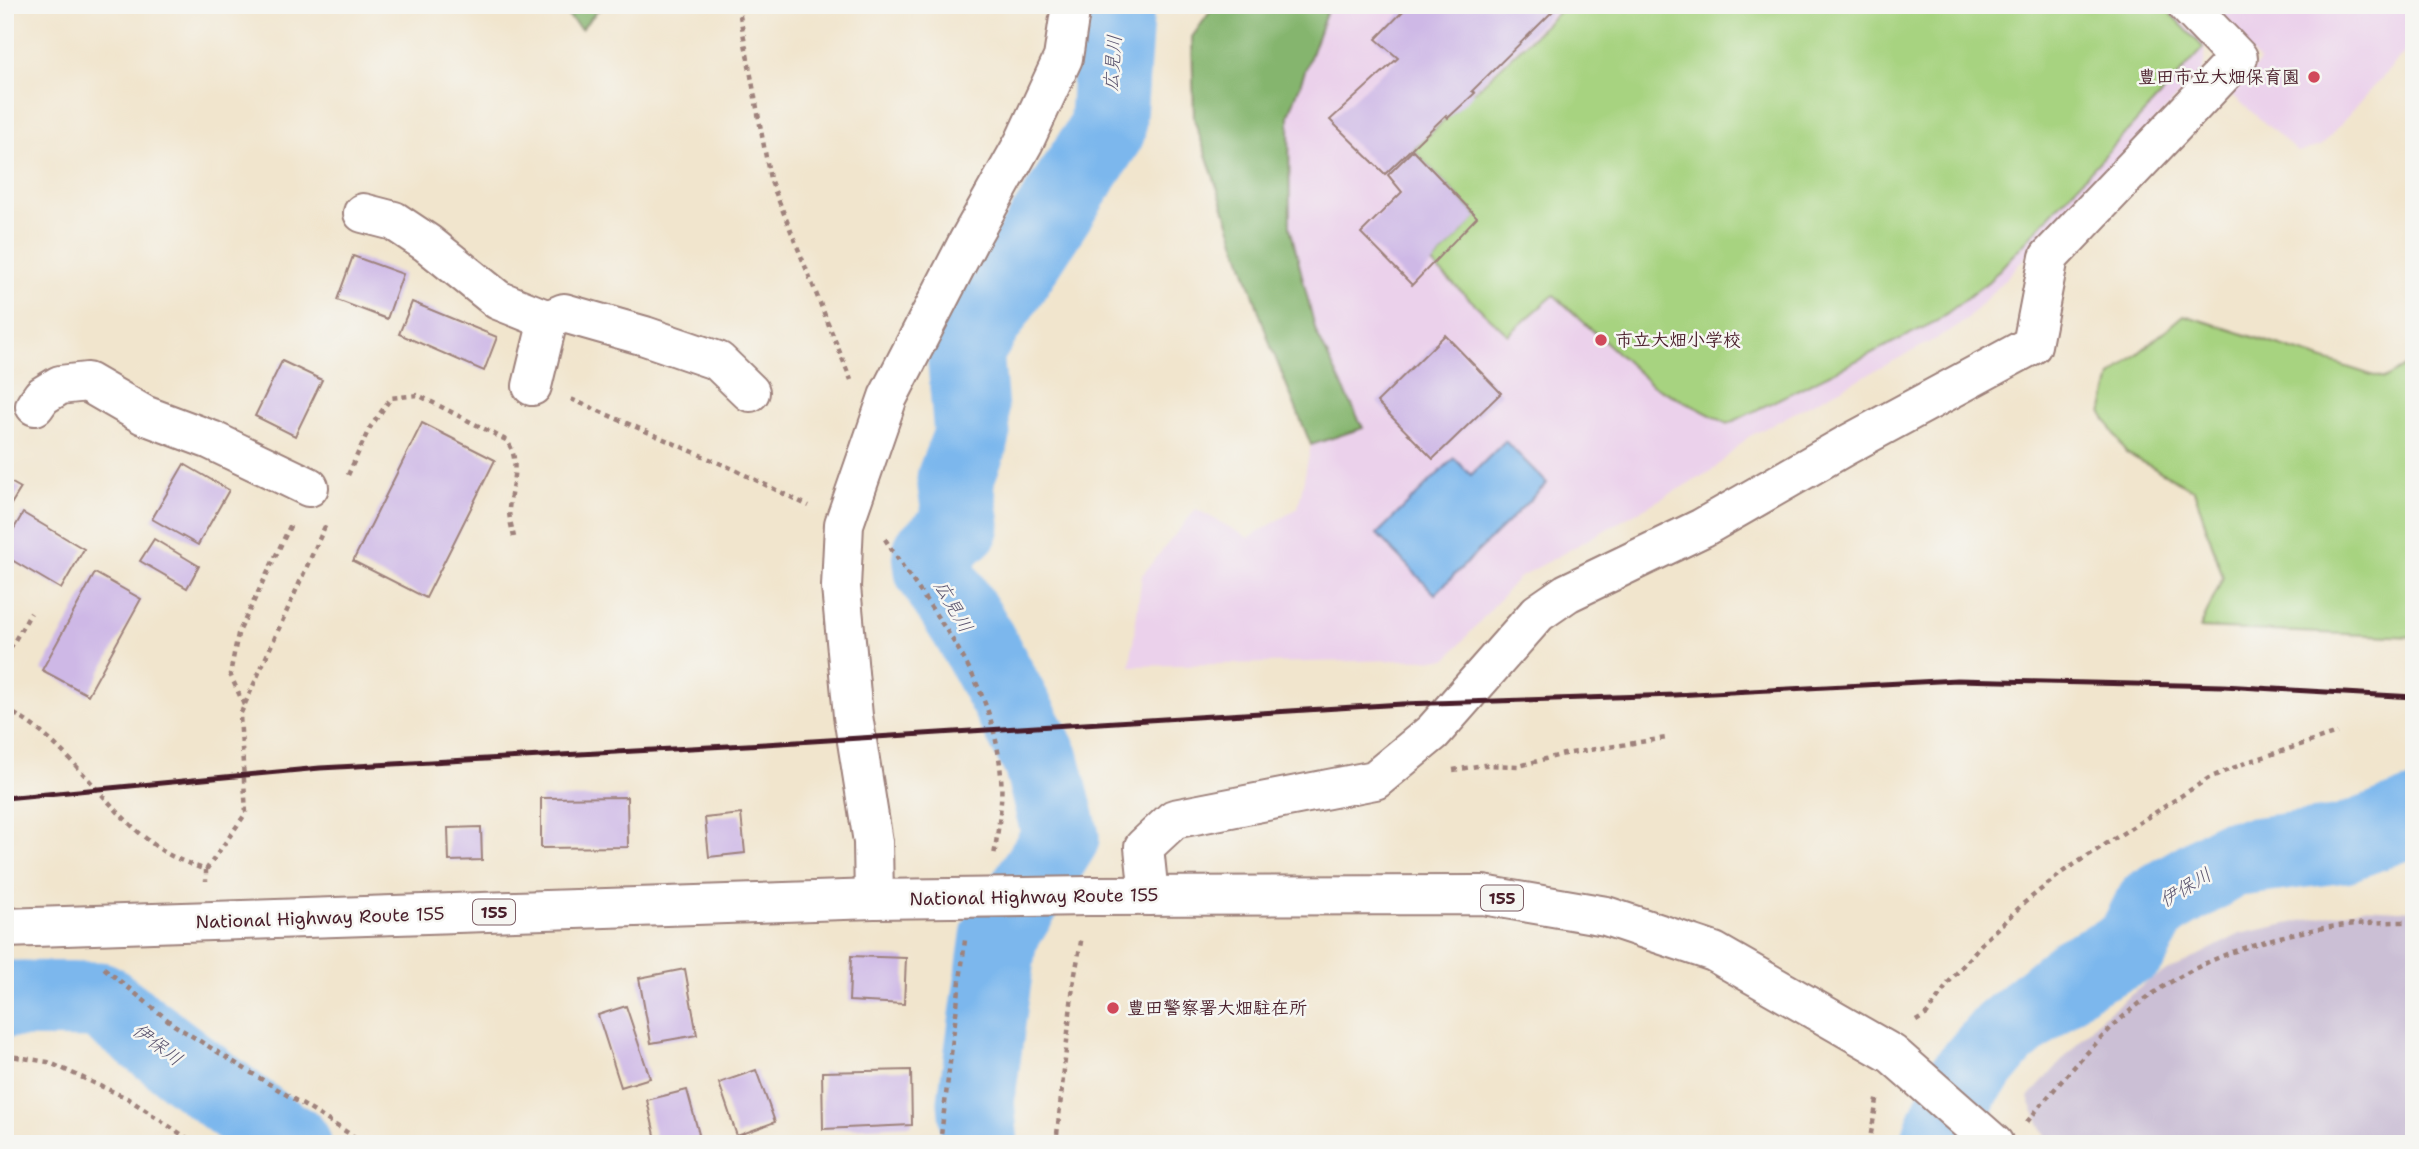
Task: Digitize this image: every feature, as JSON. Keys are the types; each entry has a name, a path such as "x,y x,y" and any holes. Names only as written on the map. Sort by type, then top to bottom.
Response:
{"main road":[{"path":"874,899 873,842 853,716 841,587 846,518 888,397 962,252 1024,142 1063,58 1071,5"},
{"path":"1149,896 1144,847 1174,819 1375,780 1433,732 1538,613 1567,593 1702,528 1845,446 2032,345 2049,257 2238,58 2187,5"},
{"path":"363,214 394,221 427,243 498,300 548,320 564,313 645,336 718,361 750,392"},
{"path":"531,386 548,320"},
{"path":"35,406 42,396 60,385 87,382 144,415 211,440 320,502"},
{"name":"National Highway Route 155","path":"5,928 874,899 1483,895 1606,916 1714,952 1892,1054 2002,1136"}],"path":[{"path":"738,5 770,179 855,390 878,426"},
{"path":"531,386 560,394 846,518 875,523 941,619 977,681 998,747 1001,779 994,857"},
{"path":"346,479 369,429 391,398 418,395 506,440 513,448 515,458 509,513 514,537"},
{"path":"244,705 230,674 238,634 320,502"},
{"path":"223,922 206,890 206,870 246,813 240,715 320,502"},
{"path":"5,657 31,613"},
{"path":"5,709 58,747 125,819 167,853 206,870"},
{"path":"1869,1144 1880,1079 1900,1034 1927,1014 1949,982 1983,942 2024,903 2064,871 2209,778 2245,763 2337,733"},
{"path":"1448,771 1484,765 1519,766 1564,754 1666,738"},
{"path":"1056,1144 1084,896"},
{"path":"940,1144 976,897"},
{"path":"2002,1136 2114,1026 2161,989 2216,958 2257,941 2319,929 2371,921 2414,922"},
{"path":"55,927 174,1026 366,1144"},
{"path":"5,1055 48,1062 127,1098 197,1144"}],"shaded area":[{"name":"市立大畑小学校","path":"1215,5 2167,5 2206,46 2203,70 1966,320 1947,333 1748,437 1713,470 1517,579 1447,659 1130,666 1142,575 1196,509 1249,538 1298,508 1311,445 1271,347 1194,119 1192,37"},
{"name":"豊田市立大畑保育園","path":"2205,5 2414,5 2414,42 2321,146 2298,152 2230,93 2260,62"},
{"path":"2363,908 2414,911 2414,1144 2052,1144 2043,1132 2028,1098 2101,1018 2150,980 2240,934"}],"green space":[{"path":"557,5 603,5 581,29"},
{"path":"1215,5 1329,5 1289,115 1290,227 1316,332 1363,428 1311,445 1271,347 1194,119 1192,37"},
{"path":"1566,5 2162,5 2204,48 1989,281 1937,321 1728,424 1652,385 1554,295 1508,335 1432,264 1477,216 1413,150"},
{"path":"2184,315 2384,379 2414,362 2414,637 2200,628 2223,577 2194,490 2126,453 2102,413 2111,376"}],"water":[{"path":"1505,441 1547,483 1435,594 1377,534 1454,458 1471,475"}],"building":[{"path":"1409,5 1559,5 1472,91 1475,93 1448,118 1446,115 1385,174 1330,120 1398,58 1376,39"},
{"path":"1413,150 1477,217 1412,285 1361,233 1402,192 1388,175"},
{"path":"353,256 403,274 387,319 337,300"},
{"path":"412,302 497,337 484,371 399,334"},
{"path":"1445,335 1501,393 1433,459 1377,402"},
{"path":"282,361 322,380 295,436 255,416"},
{"path":"422,423 495,460 426,598 353,561"},
{"path":"184,464 229,490 198,545 152,519"},
{"path":"5,479 21,488 5,514"},
{"path":"23,513 84,549 61,589 5,556 5,544"},
{"path":"154,539 199,566 187,588 140,561"},
{"path":"95,573 141,599 88,695 42,670"},
{"path":"627,797 628,847 541,848 541,798"},
{"path":"741,814 745,853 709,857 705,818"},
{"path":"481,827 482,860 449,861 448,828"},
{"path":"851,956 906,958 904,1004 849,1001"},
{"path":"685,969 697,1035 651,1043 639,978"},
{"path":"626,1006 650,1078 621,1087 598,1015"},
{"path":"756,1070 775,1122 737,1136 719,1083"},
{"path":"911,1070 912,1125 823,1129 822,1072"},
{"path":"687,1090 700,1138 676,1144 657,1144 647,1100"}],"waterway":[{"name":"広見川","path":"980,1144 976,1102 999,937 1061,837 1041,760 971,630 933,570 931,553 962,525 955,479 972,435 965,350 1107,130 1116,5"},
{"name":"伊保川","path":"1938,1144 1965,1080 2004,1034 2076,974 2132,946 2153,905 2231,859 2343,844 2414,817"},
{"name":"伊保川","path":"5,999 99,1000 269,1129 293,1144"}],"railway":[{"path":"5,798 320,768 765,744 1402,704 1675,695 1957,680 2223,686 2414,697"}],"place":[{"name":"豊田市立大畑保育園","path":"2314,77"},
{"name":"市立大畑小学校","path":"1601,340"},
{"name":"豊田警察署大畑駐在所","path":"1113,1008"}]}
